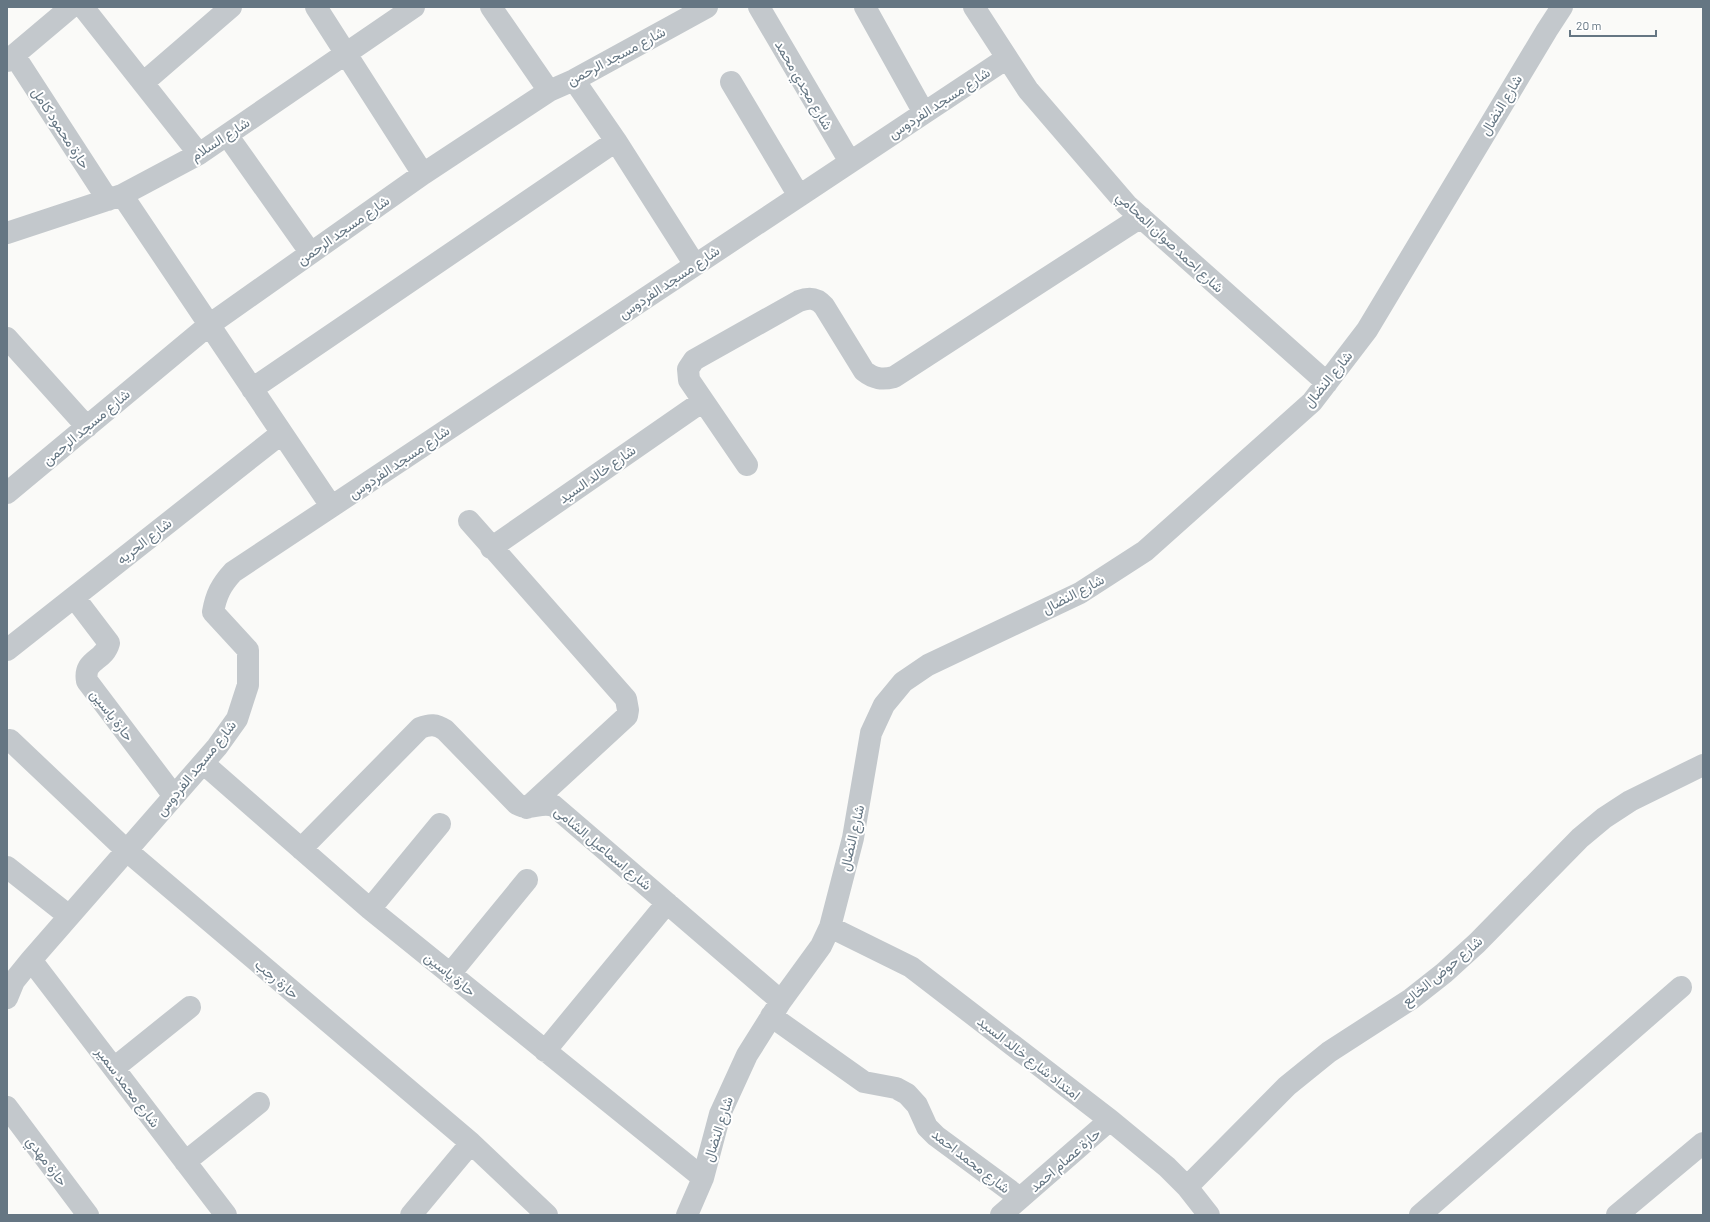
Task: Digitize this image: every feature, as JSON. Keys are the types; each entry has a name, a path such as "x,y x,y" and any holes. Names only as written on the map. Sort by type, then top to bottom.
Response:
{"street":[{"path":"10,58 71,7"},
{"path":"82,7 199,154"},
{"path":"142,83 231,7"},
{"path":"316,7 423,174"},
{"name":"شارع السلام","path":"7,233 115,197 199,154 414,7"},
{"path":"492,7 549,91"},
{"name":"شارع مجدي محمد","path":"759,7 850,162"},
{"path":"866,7 924,113"},
{"name":"شارع احمد صوان المحامي","path":"974,7 1028,90 1126,205 1326,383"},
{"name":"شارع النضال","path":"687,1215 703,1178 720,1114 746,1055 776,1009 821,946 830,927 853,838 871,733 884,705 903,682 928,665 1080,593 1145,551 1312,402 1367,330 1546,30 1562,7"},
{"name":"شارع مسجد الرحمن","path":"7,493 209,325 310,252 423,174 549,91 574,80 702,8"},
{"name":"حارة محمود كامل","path":"10,58 209,325 331,506"},
{"name":"شارع مسجد الفردوس","path":"7,998 14,981 30,960 217,747 237,719 248,686 248,650 213,612 216,597 222,583 233,572 1008,58"},
{"path":"574,80 616,141 695,265"},
{"path":"731,82 799,196"},
{"path":"227,135 310,252"},
{"path":"252,389 616,141"},
{"path":"747,465 689,380 688,369 694,360 804,299 815,299 824,306 864,371 870,376 886,379 894,377 1140,217"},
{"path":"7,338 87,427"},
{"name":"شارع خالد السيد","path":"491,548 703,401"},
{"name":"شارع الحريه","path":"7,650 282,433"},
{"path":"301,849 420,728 426,726 439,726 445,730 517,804 527,808 627,716 628,704 626,699 469,522"},
{"name":"حارة ياسين","path":"74,596 109,643 105,654 95,659 87,668 87,681 174,796"},
{"name":"حارة رجب","path":"10,740 126,850 471,1143 547,1215"},
{"name":"حارة ياسين","path":"203,763 370,909 703,1178"},
{"name":"شارع حوض الخالع","path":"1187,1187 1287,1086 1329,1052 1411,999 1450,968 1477,943 1580,838 1604,818 1630,801 1703,765"},
{"name":"شارع اسماعيل الشامى","path":"527,808 543,804 554,806 667,903 776,1009"},
{"path":"370,909 440,824"},
{"path":"7,867 69,916"},
{"path":"450,974 527,880"},
{"path":"545,1051 667,903"},
{"name":"امتداد شارع خالد السيد","path":"830,927 911,967 1110,1120 1167,1167 1187,1187 1209,1215"},
{"name":"شارع محمد سمير","path":"30,960 226,1215"},
{"path":"1420,1215 1681,986"},
{"path":"114,1068 190,1007"},
{"name":"شارع محمد احمد","path":"776,1009 864,1082 896,1088 907,1094 917,1105 927,1127 936,1136 1020,1198"},
{"path":"185,1162 259,1103"},
{"name":"حارة مهدي","path":"7,1107 88,1215"},
{"name":"حارة عصام احمد","path":"1000,1215 1110,1120"},
{"path":"410,1215 471,1143"},
{"path":"1617,1215 1703,1143"}]}
